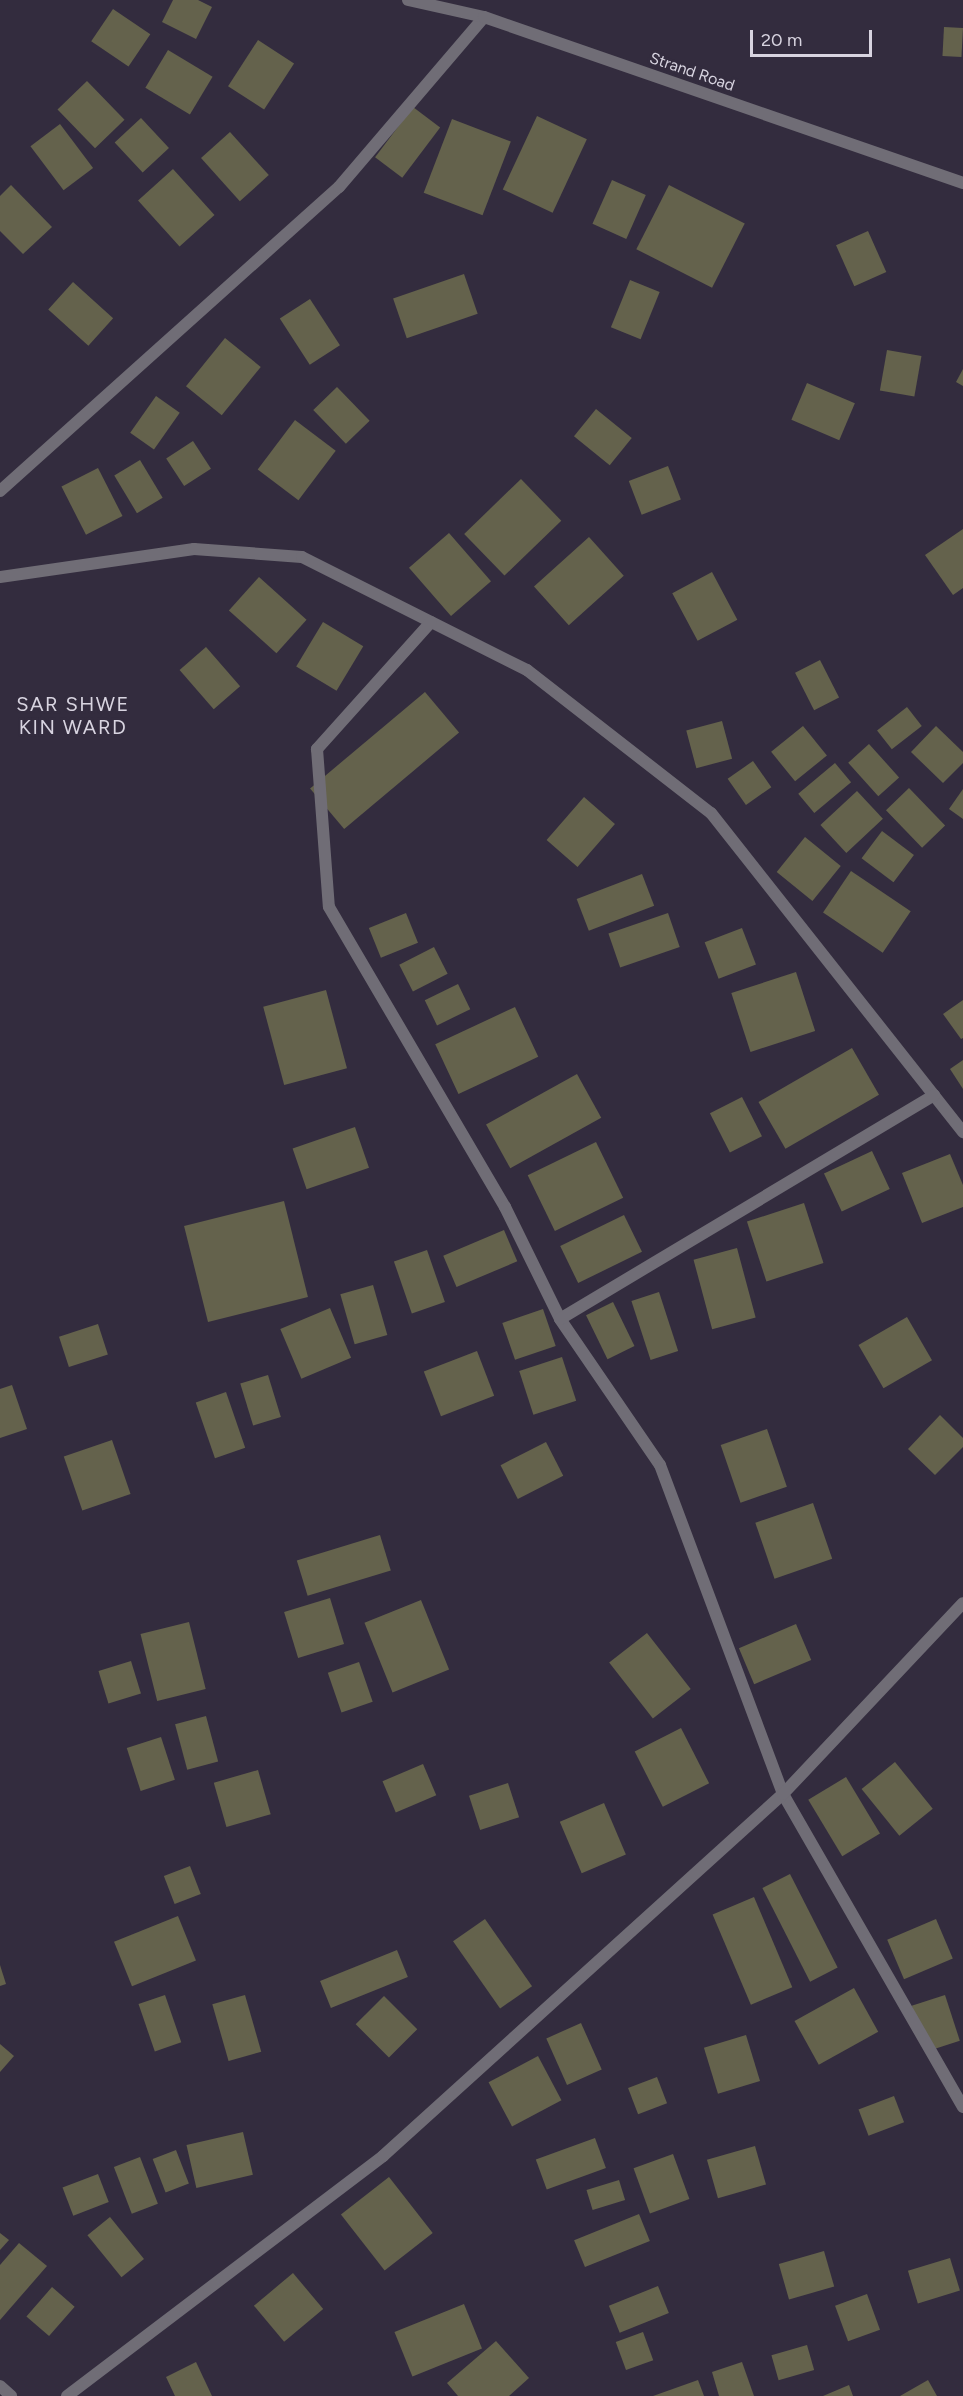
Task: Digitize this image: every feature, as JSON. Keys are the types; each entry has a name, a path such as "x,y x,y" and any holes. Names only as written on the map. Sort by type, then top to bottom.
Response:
{"street":[{"name":"Strand Road","path":"408,0 484,17 963,183"},
{"path":"0,491 339,186 484,17"},
{"path":"0,577 194,549 302,557 527,670 711,813 963,1131"},
{"path":"431,622 317,748 329,907 506,1208 560,1319 660,1465 783,1794 963,2107"},
{"path":"560,1319 934,1095"},
{"path":"67,2396 383,2156 783,1794 963,1603"},
{"path":"0,2386 11,2396"}],"building":[{"path":"173,0 198,0 212,7 196,39 162,22"},
{"path":"113,9 150,34 128,66 91,41"},
{"path":"944,27 963,28 961,57 942,56"},
{"path":"258,40 294,63 264,110 228,86"},
{"path":"168,50 213,77 190,114 145,88"},
{"path":"87,81 125,120 95,148 58,109"},
{"path":"413,107 440,127 402,178 375,157"},
{"path":"537,116 587,139 553,213 503,189"},
{"path":"141,118 169,148 143,173 115,143"},
{"path":"452,119 511,142 483,215 424,193"},
{"path":"60,124 93,168 64,190 30,146"},
{"path":"230,132 269,175 240,201 201,158"},
{"path":"173,169 214,215 180,247 138,200"},
{"path":"612,180 646,195 626,239 592,224"},
{"path":"11,185 52,227 23,254 0,231 0,196"},
{"path":"669,185 745,224 712,288 636,249"},
{"path":"868,231 886,272 854,286 836,245"},
{"path":"464,274 478,314 407,338 393,298"},
{"path":"630,280 660,292 641,339 611,327"},
{"path":"73,282 113,318 88,346 48,309"},
{"path":"310,299 340,345 310,365 280,319"},
{"path":"225,338 261,367 222,415 186,386"},
{"path":"887,350 921,356 914,396 880,390"},
{"path":"963,369 963,386 956,382"},
{"path":"807,383 855,403 839,440 791,420"},
{"path":"337,387 370,421 346,444 313,410"},
{"path":"156,396 180,413 154,449 130,433"},
{"path":"596,409 632,438 610,465 574,436"},
{"path":"295,420 336,451 298,500 258,470"},
{"path":"193,441 211,469 184,486 166,458"},
{"path":"140,460 163,498 137,513 114,475"},
{"path":"668,466 681,500 642,515 629,481"},
{"path":"98,468 123,516 86,535 61,487"},
{"path":"521,479 561,521 504,576 464,534"},
{"path":"963,529 963,588 953,595 925,555"},
{"path":"449,533 491,581 451,616 409,568"},
{"path":"589,537 624,576 569,625 534,587"},
{"path":"712,572 737,620 698,641 672,593"},
{"path":"259,577 307,620 276,653 229,610"},
{"path":"323,622 363,646 337,691 296,667"},
{"path":"206,647 240,686 214,709 180,670"},
{"path":"820,660 839,697 814,710 795,673"},
{"path":"425,692 459,733 344,829 310,788"},
{"path":"907,707 922,726 892,749 877,730"},
{"path":"722,721 732,759 696,768 686,731"},
{"path":"803,726 827,756 795,781 771,752"},
{"path":"936,726 963,752 963,763 943,783 911,752"},
{"path":"869,744 899,777 878,796 848,763"},
{"path":"753,761 771,787 746,805 728,779"},
{"path":"835,763 851,782 814,813 798,794"},
{"path":"909,788 945,825 922,848 886,810"},
{"path":"963,789 963,819 949,809"},
{"path":"857,791 883,819 846,853 820,825"},
{"path":"584,797 615,824 578,867 547,840"},
{"path":"882,831 914,855 893,882 862,858"},
{"path":"805,837 841,866 812,901 777,872"},
{"path":"851,871 911,911 883,953 823,912"},
{"path":"642,874 654,906 589,931 577,899"},
{"path":"406,913 418,943 381,958 369,928"},
{"path":"668,913 680,947 620,968 608,934"},
{"path":"742,928 756,964 719,979 705,942"},
{"path":"434,947 448,974 413,991 399,965"},
{"path":"796,972 815,1031 750,1052 731,993"},
{"path":"458,984 470,1009 437,1025 425,1000"},
{"path":"326,990 347,1068 284,1085 263,1007"},
{"path":"963,1000 963,1038 961,1039 943,1014"},
{"path":"515,1007 538,1057 458,1094 435,1044"},
{"path":"852,1048 879,1095 785,1149 758,1102"},
{"path":"963,1060 963,1089 950,1069"},
{"path":"577,1074 601,1118 510,1168 486,1124"},
{"path":"742,1097 762,1136 730,1153 710,1113"},
{"path":"355,1127 369,1168 307,1189 293,1148"},
{"path":"596,1142 623,1198 555,1231 528,1175"},
{"path":"872,1151 890,1189 842,1211 824,1173"},
{"path":"950,1154 963,1185 963,1207 922,1223 902,1173"},
{"path":"284,1201 308,1297 208,1322 184,1226"},
{"path":"804,1203 823,1263 766,1281 747,1222"},
{"path":"624,1215 642,1252 578,1283 560,1246"},
{"path":"504,1230 517,1261 457,1287 443,1256"},
{"path":"737,1248 756,1318 712,1329 694,1260"},
{"path":"427,1250 445,1302 412,1313 394,1261"},
{"path":"373,1285 387,1335 355,1344 340,1294"},
{"path":"659,1292 678,1351 651,1360 631,1301"},
{"path":"613,1302 634,1346 608,1359 586,1315"},
{"path":"330,1308 351,1358 301,1379 280,1329"},
{"path":"543,1309 556,1346 515,1360 502,1323"},
{"path":"907,1317 932,1360 884,1388 859,1345"},
{"path":"98,1324 108,1354 69,1367 59,1337"},
{"path":"477,1351 494,1396 441,1416 424,1371"},
{"path":"562,1357 576,1401 533,1415 519,1371"},
{"path":"268,1375 281,1417 253,1426 240,1383"},
{"path":"12,1385 27,1429 0,1438 0,1389"},
{"path":"226,1392 245,1448 215,1458 196,1402"},
{"path":"940,1415 963,1438 963,1447 935,1475 908,1449"},
{"path":"767,1429 787,1487 741,1503 721,1445"},
{"path":"112,1440 131,1494 82,1510 64,1457"},
{"path":"546,1442 563,1476 518,1499 501,1465"},
{"path":"813,1503 832,1559 775,1579 755,1523"},
{"path":"380,1535 391,1570 308,1596 297,1560"},
{"path":"330,1598 344,1644 298,1658 284,1612"},
{"path":"421,1600 449,1670 393,1692 364,1623"},
{"path":"189,1622 206,1689 157,1701 140,1634"},
{"path":"796,1624 811,1660 754,1684 739,1648"},
{"path":"647,1633 691,1689 653,1719 609,1663"},
{"path":"131,1661 141,1694 108,1703 98,1671"},
{"path":"359,1662 373,1702 341,1712 328,1673"},
{"path":"206,1716 218,1761 187,1770 175,1724"},
{"path":"681,1728 709,1783 663,1807 635,1752"},
{"path":"161,1737 175,1780 141,1791 127,1748"},
{"path":"895,1762 933,1809 899,1836 862,1789"},
{"path":"423,1764 436,1795 396,1812 382,1781"},
{"path":"258,1770 271,1814 226,1827 214,1783"},
{"path":"846,1777 880,1834 842,1856 808,1800"},
{"path":"508,1783 519,1817 480,1830 469,1796"},
{"path":"604,1803 626,1855 582,1873 560,1822"},
{"path":"190,1866 201,1894 175,1904 164,1876"},
{"path":"790,1874 838,1968 810,1982 762,1888"},
{"path":"754,1897 792,1987 751,2005 713,1915"},
{"path":"178,1916 196,1961 132,1986 114,1942"},
{"path":"485,1919 532,1986 500,2009 453,1941"},
{"path":"936,1919 953,1959 904,1979 887,1940"},
{"path":"397,1950 408,1977 331,2008 320,1981"},
{"path":"0,1965 6,1984 0,1986"},
{"path":"854,1988 878,2032 819,2065 795,2021"},
{"path":"165,1995 181,2042 155,2051 139,2004"},
{"path":"245,1995 261,2052 229,2061 212,2004"},
{"path":"945,1995 960,2041 927,2051 912,2006"},
{"path":"384,1996 417,2029 389,2058 356,2024"},
{"path":"581,2023 602,2070 567,2085 546,2038"},
{"path":"746,2035 760,2081 718,2094 704,2048"},
{"path":"0,2044 14,2056 0,2072"},
{"path":"538,2056 561,2100 512,2126 489,2082"},
{"path":"657,2077 667,2103 638,2114 628,2088"},
{"path":"894,2096 904,2122 869,2136 859,2110"},
{"path":"243,2132 253,2175 196,2188 186,2145"},
{"path":"595,2138 606,2168 547,2190 536,2160"},
{"path":"755,2146 766,2184 718,2198 707,2160"},
{"path":"176,2150 189,2184 166,2193 153,2159"},
{"path":"673,2154 689,2199 650,2213 634,2168"},
{"path":"140,2157 158,2204 132,2214 114,2167"},
{"path":"98,2174 109,2202 73,2216 63,2188"},
{"path":"389,2177 433,2233 385,2271 341,2215"},
{"path":"619,2180 625,2200 593,2210 586,2190"},
{"path":"639,2214 650,2241 585,2267 574,2240"},
{"path":"110,2217 144,2259 121,2277 87,2235"},
{"path":"0,2233 9,2240 0,2250"},
{"path":"19,2243 47,2266 0,2320 0,2265"},
{"path":"824,2251 834,2287 789,2300 779,2264"},
{"path":"950,2258 960,2291 918,2303 908,2271"},
{"path":"293,2273 323,2309 284,2342 254,2306"},
{"path":"658,2286 669,2313 620,2333 609,2306"},
{"path":"52,2287 75,2307 49,2336 26,2316"},
{"path":"867,2294 880,2330 848,2341 835,2306"},
{"path":"464,2304 482,2349 412,2377 394,2332"},
{"path":"643,2332 653,2360 626,2370 616,2342"},
{"path":"496,2341 529,2378 509,2396 458,2396 447,2383"},
{"path":"807,2345 814,2370 779,2380 771,2355"},
{"path":"196,2362 212,2396 175,2396 166,2377"},
{"path":"742,2362 754,2396 719,2396 712,2372"},
{"path":"698,2380 704,2396 653,2396"},
{"path":"928,2380 937,2396 900,2396"},
{"path":"849,2385 853,2396 823,2396"}],"district":[{"name":"SAR SHWE KIN WARD","path":"73,716"}]}
